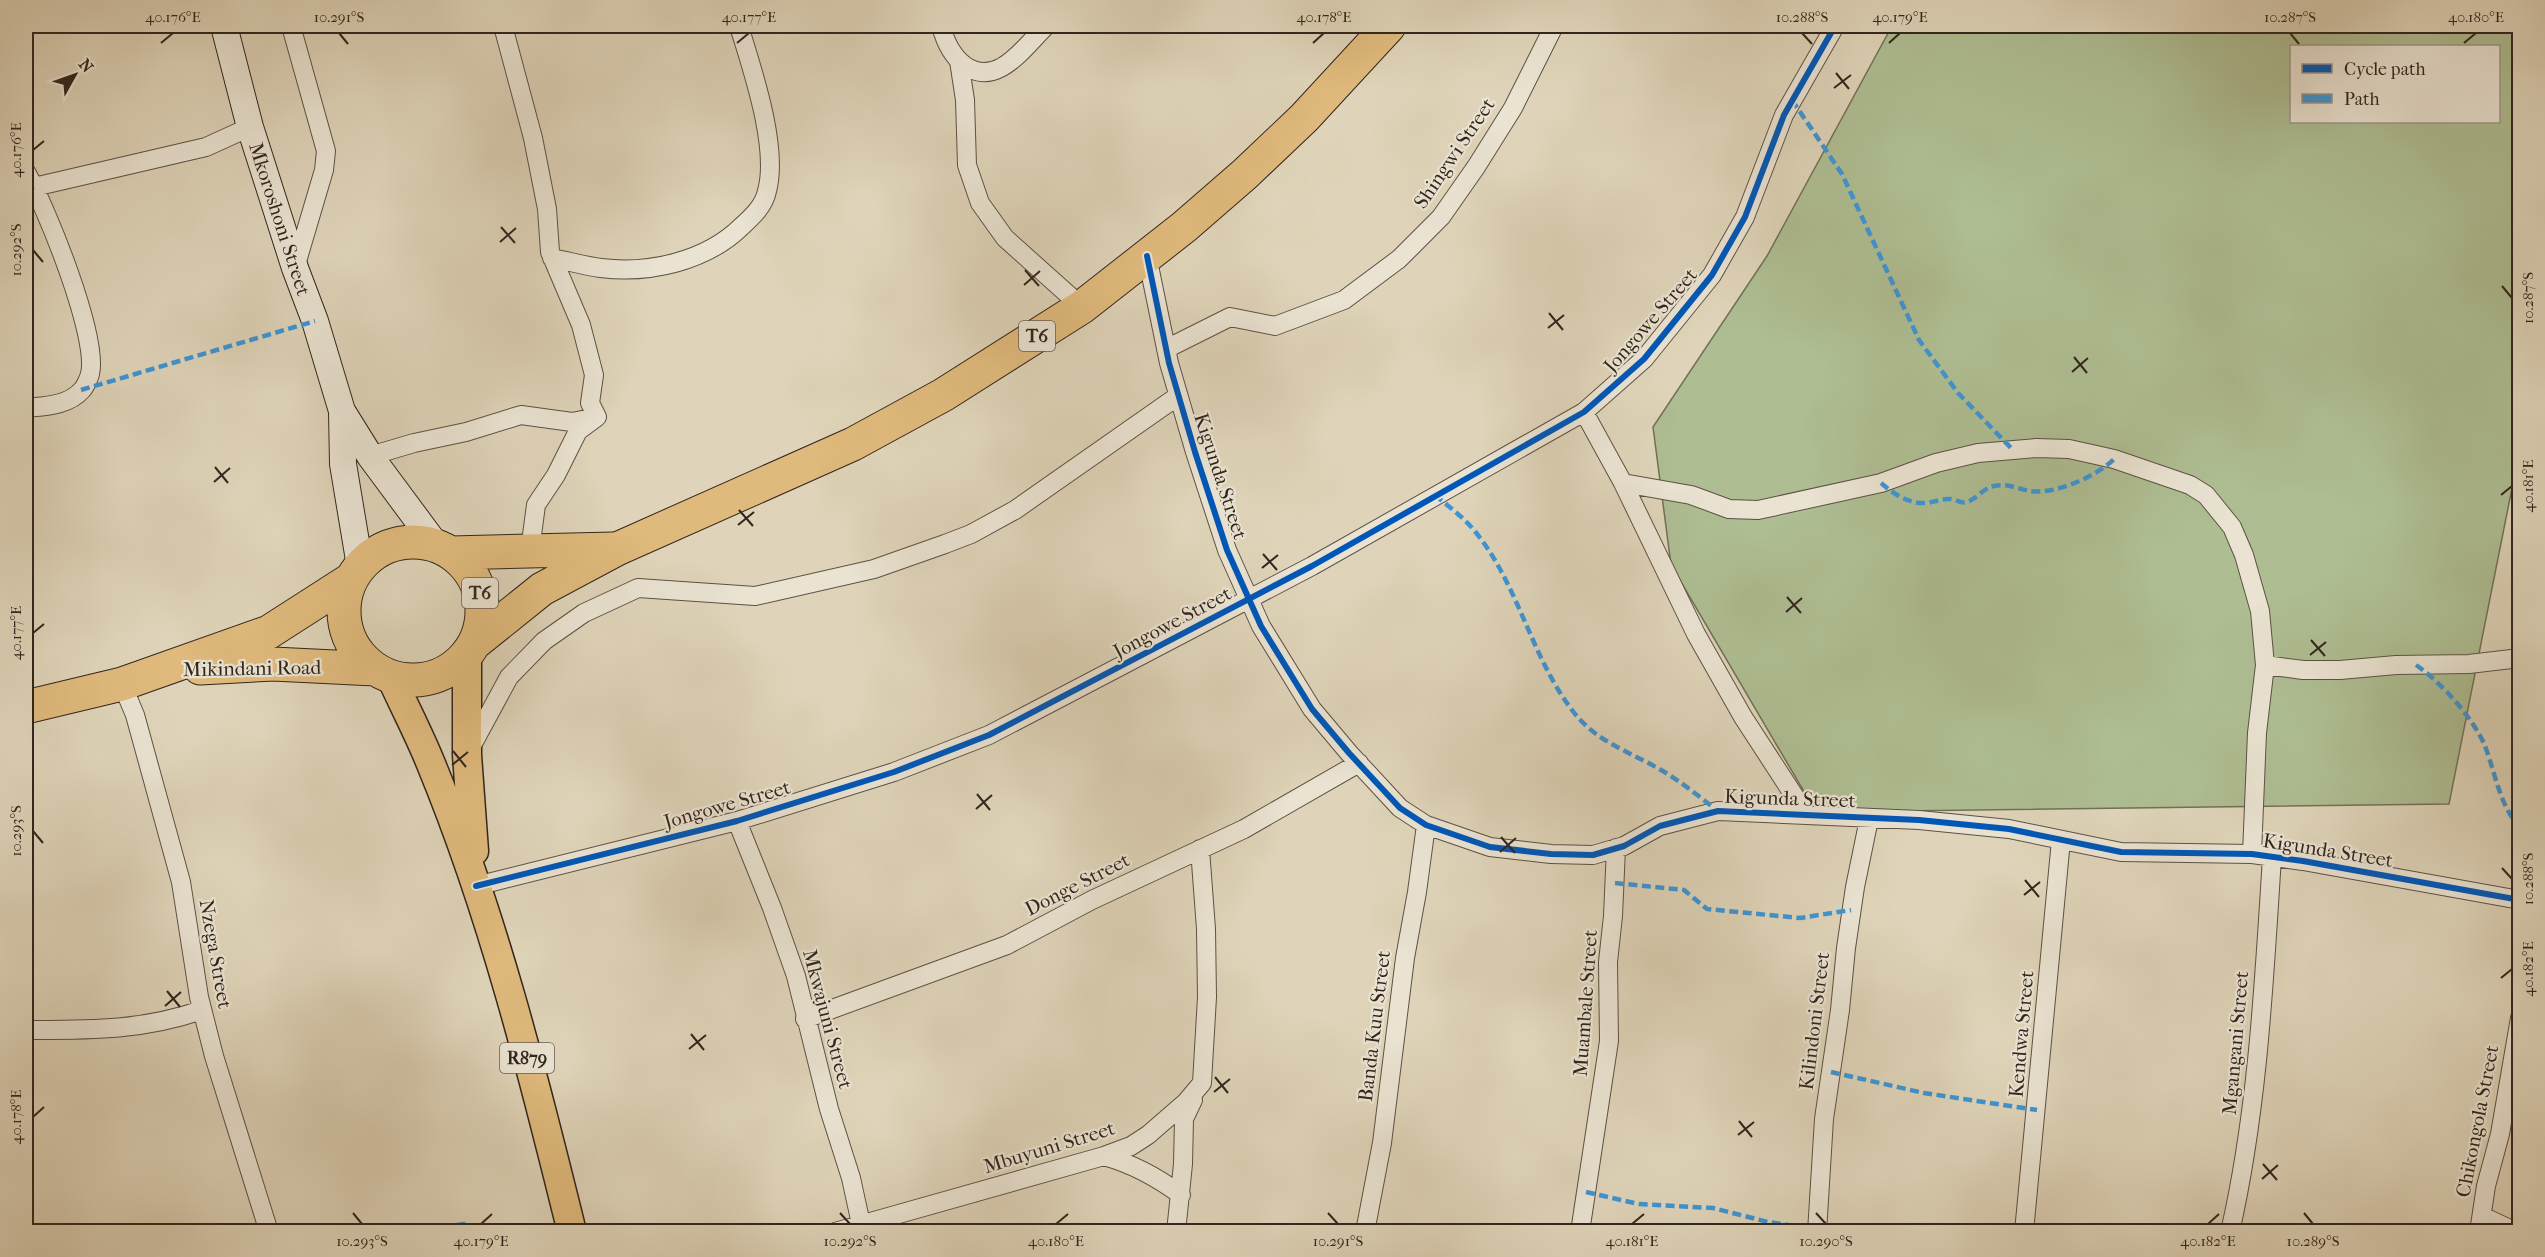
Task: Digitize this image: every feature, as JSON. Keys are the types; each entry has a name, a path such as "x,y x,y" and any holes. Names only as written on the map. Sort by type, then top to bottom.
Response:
{"highway":[{"name":"T6","path":"383,673 407,681 432,678 454,667 471,649 542,589 617,549 853,444 943,395 1082,307 1245,174 1304,118 1389,26"},
{"name":"T6","path":"355,573 372,555 402,542 419,542 443,549 617,549"},
{"name":"T6","path":"443,549 469,570 480,593 483,609 481,626 471,649"},
{"name":"Mikindani Road","path":"26,707 123,684 269,632 355,573"},
{"path":"355,573 345,596 343,613 346,630 362,658 383,673"},
{"name":"Mikindani Road","path":"165,670 273,663 383,673"}],"main road":[{"name":"R879","path":"471,649 466,755 476,886"},
{"name":"R879","path":"383,673 431,763 476,886 537,1091 572,1232"}],"street":[{"name":"Mkoroshoni Street","path":"224,26 250,127 295,268 315,321 342,411 344,464 355,573"},
{"path":"291,26 326,151 324,170 295,268"},
{"path":"502,26 533,138 547,209 552,258 581,325 594,375 590,403 597,417"},
{"path":"552,258 603,269 645,268 686,260 721,245 763,203 768,189 769,163 759,94 739,26"},
{"path":"941,26 944,37 959,61 965,100 967,165 980,203 1005,238 1082,307"},
{"path":"959,61 971,69 993,73 1007,64 1046,26"},
{"name":"Shingwi Street","path":"1166,350 1230,317 1275,326 1344,300 1399,259 1441,217 1476,167 1513,108 1554,26"},
{"name":"Jongowe Street","path":"476,886 737,820 894,772 989,735 1250,599 1584,412 1644,358 1712,275 1745,216 1784,115 1835,26"},
{"path":"26,408 66,401 81,390 90,374 90,352 66,264 30,179 206,147 250,127"},
{"name":"Kigunda Street","path":"1147,256 1178,396 1227,550 1261,626 1312,709 1400,808 1426,825 1500,849 1593,855 1616,848 1660,826 1718,811 1919,820 2009,829 2121,852 2252,854 2520,900"},
{"path":"466,755 509,677 544,640 585,613 638,588 755,596 874,569 945,544 971,534 1015,510 1178,396"},
{"name":"Mkoroshoni Street","path":"342,411 370,456 443,549"},
{"path":"1584,412 1623,483 1702,644 1743,717 1806,814"},
{"path":"370,456 414,443 466,432 521,415 572,422 597,417"},
{"path":"530,550 536,505 556,475 578,431 597,417"},
{"path":"1623,483 1691,495 1728,509 1758,510 1881,483 1936,463 1978,453 2036,448 2069,449 2114,459 2190,485 2206,495 2226,517 2244,555 2260,611 2265,665 2257,733 2252,854"},
{"path":"2265,665 2303,670 2340,670 2469,664 2520,658"},
{"name":"Nzega Street","path":"123,684 135,715 181,882 202,1010 214,1056 266,1231"},
{"name":"Donge Street","path":"805,1019 1007,945 1092,900 1294,802 1359,764"},
{"name":"Kilindoni Street","path":"1816,1232 1824,1119 1855,887 1869,819"},
{"name":"Mkwajuni Street","path":"737,820 796,976 829,1109 864,1228"},
{"name":"Banda Kuu Street","path":"1365,1232 1382,1143 1405,957 1426,825"},
{"name":"Kendwa Street","path":"2024,1232 2061,840"},
{"name":"Muambale Street","path":"1580,1232 1609,1041 1608,962 1614,916 1616,848"},
{"path":"1176,1232 1184,1119 1202,1083 1207,997 1206,929 1200,849"},
{"name":"Mgangani Street","path":"2230,1232 2248,1143 2254,1099 2272,857"},
{"path":"26,1030 99,1031 133,1028 170,1021 202,1010"},
{"name":"Chikongola Street","path":"2481,1224 2486,1186 2514,1079 2520,1018"},
{"name":"Mbuyuni Street","path":"836,1232 864,1228 1131,1146 1148,1135 1186,1102 1202,1083"},
{"path":"1104,1156 1129,1163 1165,1183 1180,1195"},
{"path":"2481,1224 2516,1232"}],"green space":[{"path":"1892,26 2519,26 2519,453 2449,804 1816,812 1671,565 1653,427 1767,256"}],"marked path":[{"path":"1792,100 1842,174 1919,340 1958,393 2012,449"},
{"path":"26,189 34,187"},
{"path":"81,390 315,321"},
{"path":"1881,483 1896,494 1913,502 1926,503 1943,499 1965,502 1999,485 2030,491 2063,487 2087,478 2114,459"},
{"path":"1435,495 1469,525 1488,550 1502,572 1545,666 1572,710 1603,739 1673,777 1718,811"},
{"path":"2416,665 2445,691 2473,724 2485,746 2507,809 2520,828"},
{"path":"1615,883 1684,890 1707,909 1800,918 1851,910"},
{"path":"1831,1072 1924,1093 2037,1110"},
{"path":"1586,1192 1639,1204 1713,1208 1768,1222 1835,1232"},
{"path":"416,1232 464,1224 489,1232"},
{"path":"269,1230 273,1232"}],"cycle path":[{"path":"476,886 737,821 894,772 989,735 1312,566 1584,412 1644,359 1712,275 1745,217 1784,115 1835,26"},
{"path":"1147,256 1169,363 1195,452 1227,550 1261,626 1312,709 1400,808 1426,825 1490,847 1551,854 1593,855 1624,846 1660,826 1718,811 1919,820 2009,829 2121,852 2252,854 2520,900"}]}
